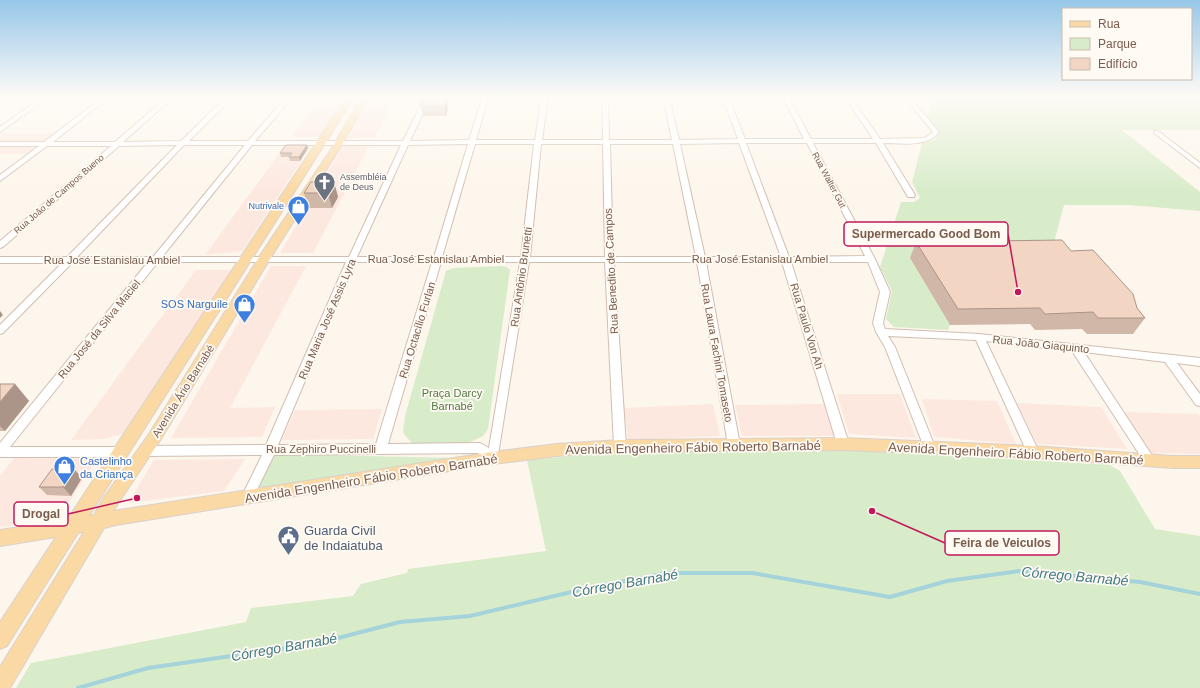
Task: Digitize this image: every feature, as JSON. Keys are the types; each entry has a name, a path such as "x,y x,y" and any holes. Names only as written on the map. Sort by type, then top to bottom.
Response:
{"main road":[{"name":"Avenida Ário Barnabé","path":"0,639 244,260 331,128"},
{"name":"Avenida Ário Barnabé","path":"0,685 86,545 98,522 145,451 347,128"},
{"name":"Avenida Engenheiro Fábio Roberto Barnabé","path":"0,538 493,458 557,450 620,446 843,444 1034,452 1173,462 1200,462"},
{"path":"1173,462 1200,469"}],"street":[{"path":"0,179 67,128"},
{"name":"Rua João de Campos Bueno","path":"0,245 134,128"},
{"path":"0,331 198,128"},
{"name":"Rua José da Silva Maciel","path":"0,452 155,259 263,128"},
{"name":"Rua Maria José Assis Lyra","path":"247,498 271,449 352,259 412,128"},
{"name":"Rua Octacílio Furlan","path":"381,448 476,128"},
{"name":"Rua Antônio Brunetti","path":"493,458 524,259 540,128"},
{"name":"Rua Benedito de Campos","path":"606,128 609,258 620,446"},
{"name":"Rua Laura Fachini Tomaseto","path":"672,128 701,259 734,445"},
{"name":"Rua Paulo Von Ah","path":"736,128 786,259 843,444"},
{"name":"Rua Walter Gut","path":"802,128 871,259 885,292 878,323 881,332"},
{"path":"869,128 911,195"},
{"path":"0,144 878,141 926,140 932,137 936,132 933,128"},
{"path":"1156,132 1200,166"},
{"name":"Rua José Estanislau Ambiel","path":"0,260 609,258 871,259"},
{"path":"881,332 890,347 929,447"},
{"name":"Rua João Giaquinto","path":"881,332 979,337 1200,362"},
{"path":"979,337 1034,452"},
{"path":"1075,347 1149,460"},
{"path":"1168,358 1200,402"},
{"name":"Rua Zephiro Puccinelli","path":"145,451 480,448 493,458"},
{"path":"0,452 121,452"}],"shaded area":[{"path":"298,128 325,128 319,137 292,137"},
{"path":"353,128 379,128 375,137 348,138"},
{"path":"1,133 55,133 44,142 0,142"},
{"path":"0,145 40,145 28,154 0,154"},
{"path":"311,146 242,251 205,255 284,147"},
{"path":"343,146 369,146 313,253 280,253"},
{"path":"271,266 306,266 230,408 275,407 262,437 171,438"},
{"path":"196,270 231,270 126,433 104,439 71,440"},
{"path":"837,394 900,394 916,438 849,434"},
{"path":"922,399 997,401 1016,444 934,437"},
{"path":"1017,403 1101,407 1127,449 1037,444"},
{"path":"713,404 720,436 628,440 624,408"},
{"path":"824,404 835,436 742,436 735,405"},
{"path":"382,409 373,439 282,440 295,410"},
{"path":"1122,412 1198,414 1200,416 1200,454 1151,453"},
{"path":"14,458 97,459 58,519 0,527 0,476"},
{"path":"245,459 224,491 128,503 154,460"}],"green space":[{"path":"937,128 1200,128 1200,130 1122,130 1200,192 1200,211 1129,205 1064,205 1052,249 910,258 950,325 948,330 894,327 886,319 892,291 880,267 901,202 914,202 920,198 912,182 922,143 935,140 939,131"},
{"name":"Praça Darcy Barnabé","path":"507,267 510,270 488,429 483,436 468,443 412,443 403,433 405,416 446,271 453,268"},
{"path":"845,449 1110,465 1120,471 1155,529 1200,536 1200,688 16,688 31,663 246,622 251,608 353,596 361,584 407,573 408,569 546,551 527,460 633,451"},
{"path":"273,454 456,458 393,467 256,492"}],"building":[{"path":"286,145 307,145 299,157 289,157 292,153 280,153"},
{"path":"311,182 334,182 328,193 304,193"},
{"path":"1062,240 1071,251 1093,250 1133,294 1137,308 1145,318 1098,318 1093,312 1045,314 1040,308 958,309 916,242"},
{"path":"0,384 15,384 0,402"},
{"path":"52,469 75,470 63,487 39,487"}],"waterway":[{"name":"Córrego Barnabé","path":"78,688 148,668 315,644 400,622 470,616 584,589 667,573 752,573 890,597 947,581 1020,571 1140,582 1200,594"}],"place":[{"name":"Assembléia de Deus","path":"324,202"},
{"name":"Nutrivale","path":"299,226"},
{"name":"Supermercado Good Bom","path":"1018,292"},
{"name":"SOS Narguile","path":"244,324"},
{"name":"Castelinho da Criança","path":"65,486"},
{"name":"Drogal","path":"137,498"},
{"name":"Feira de Veiculos","path":"872,511"},
{"name":"Guarda Civil de Indaiatuba","path":"289,556"}]}
